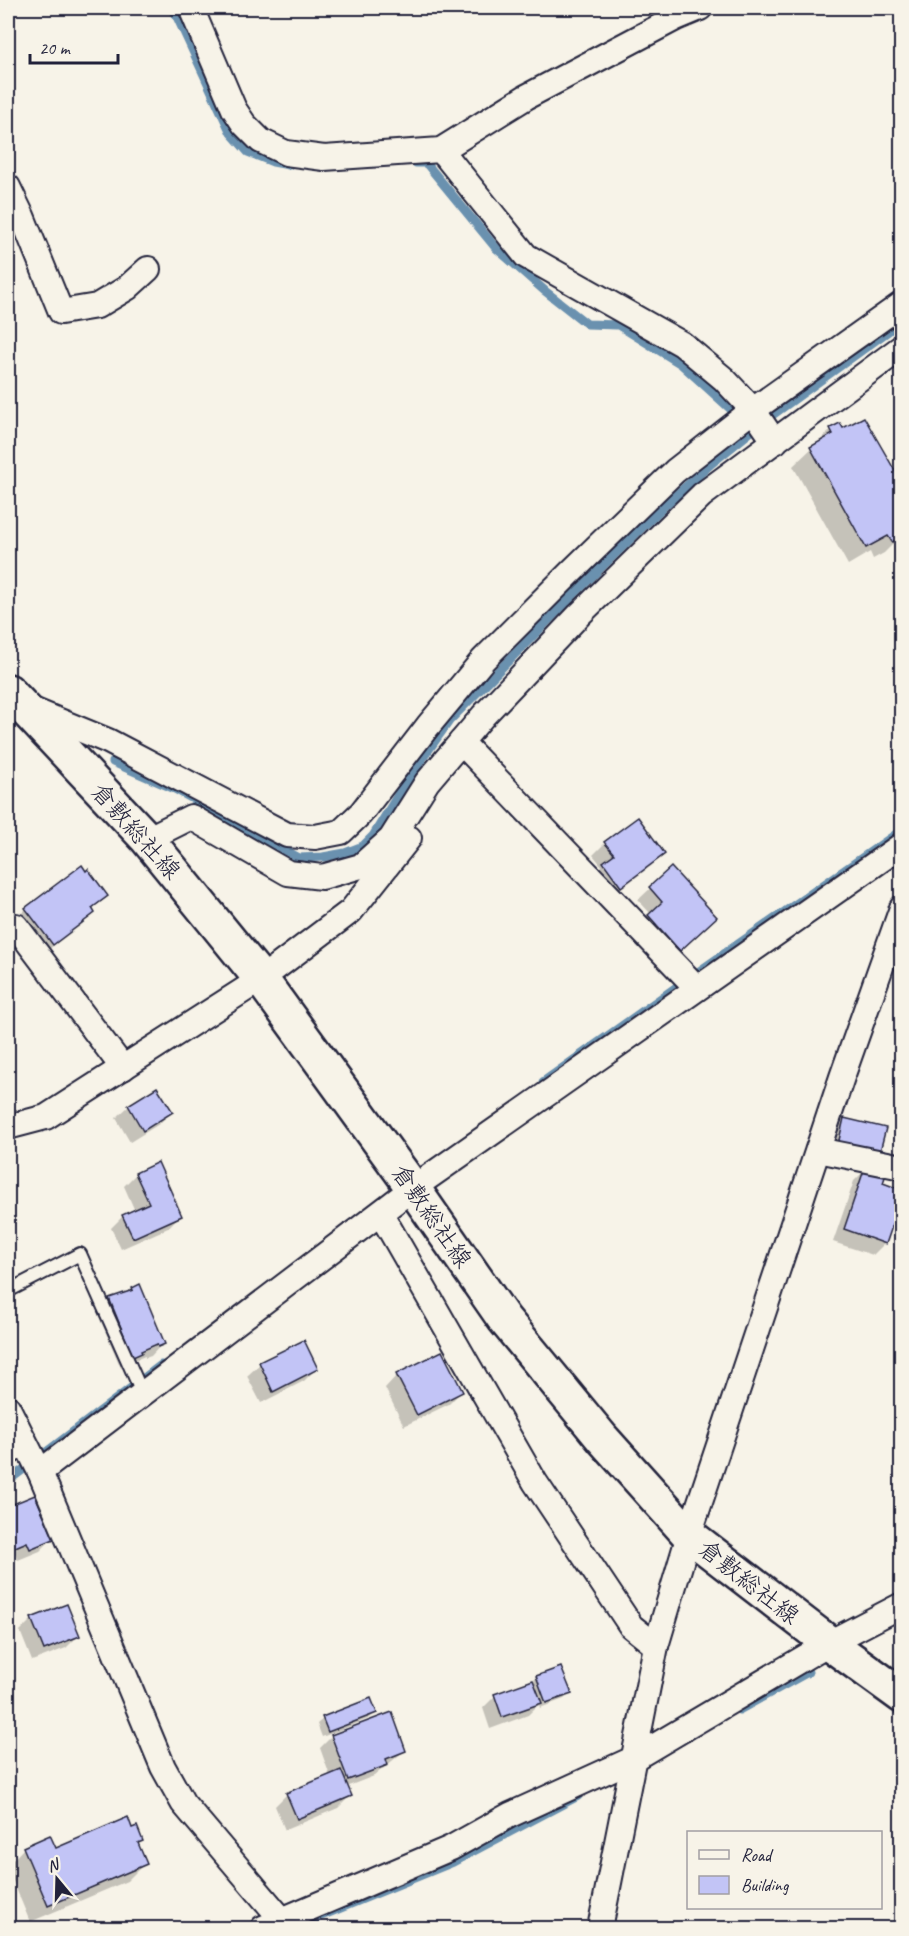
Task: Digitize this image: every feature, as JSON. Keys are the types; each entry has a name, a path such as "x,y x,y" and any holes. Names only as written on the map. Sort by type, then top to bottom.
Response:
{"main road":[{"name":"倉敷総社線","path":"14,698 147,839 261,979 413,1188 504,1319 602,1438 689,1535 902,1696"}],"street":[{"path":"191,8 234,109 244,124 261,141 286,153 324,158 441,150 526,97 676,18 700,8"},
{"path":"441,150 526,256 682,344 724,379 764,426"},
{"path":"8,187 61,312 97,306 127,288 148,269"},
{"path":"147,839 191,817 288,873 322,877 361,866 392,839 427,782 483,716 579,615 702,495 764,426 902,304"},
{"path":"14,698 108,741 287,835 315,837 340,832 361,813 428,726 483,660 675,471 764,426 902,347"},
{"path":"461,742 690,981"},
{"path":"8,1127 46,1117 261,979 351,911 414,832 427,782"},
{"path":"40,1472 690,981 902,845"},
{"path":"600,1929 656,1646 689,1535 902,908"},
{"path":"16,926 123,1068"},
{"path":"818,1150 902,1167"},
{"path":"381,1214 535,1482 631,1626 656,1646"},
{"path":"8,1408 40,1472 163,1767 183,1803 277,1926 441,1853 510,1815 631,1767 829,1643 902,1605"}],"lane":[{"path":"8,1291 80,1254 143,1395"},
{"path":"8,1461 27,1446"}],"building":[{"path":"864,417 902,483 902,537 892,542 888,536 866,548 810,447 833,434 830,428 840,423 843,428"},
{"path":"638,817 665,854 621,887 603,862 614,854 604,842"},
{"path":"82,865 86,871 88,869 108,896 92,908 95,913 53,945 25,908"},
{"path":"671,867 717,917 680,951 648,915 662,902 649,887"},
{"path":"157,1087 173,1112 143,1131 128,1105"},
{"path":"844,1118 886,1128 878,1159 837,1149"},
{"path":"158,1162 182,1216 133,1238 122,1215 149,1203 135,1173"},
{"path":"865,1167 886,1174 883,1183 902,1190 902,1214 897,1212 886,1244 844,1229"},
{"path":"140,1284 165,1344 158,1347 157,1344 133,1357 109,1298 133,1290 132,1288"},
{"path":"304,1340 318,1369 273,1392 259,1362"},
{"path":"442,1351 463,1392 417,1415 396,1374"},
{"path":"35,1495 54,1539 30,1549 27,1542 8,1550 8,1506"},
{"path":"67,1604 80,1636 44,1650 31,1618"},
{"path":"561,1667 572,1694 546,1703 536,1676"},
{"path":"533,1680 542,1703 502,1717 494,1694"},
{"path":"371,1698 377,1713 328,1732 322,1717"},
{"path":"392,1712 406,1751 386,1759 388,1765 348,1780 331,1735"},
{"path":"341,1770 352,1796 297,1819 286,1793"},
{"path":"128,1817 132,1828 137,1826 143,1841 138,1843 147,1864 48,1906 23,1847 50,1835 56,1848"}],"waterway":[{"path":"173,8 231,133 248,152 273,162 289,165"},
{"path":"416,163 426,163 495,247 587,324 618,325 681,364 736,414"},
{"path":"113,762 175,789 299,858 345,853 363,846 373,836 407,780 450,720 663,507 764,421 902,321"},
{"path":"543,1082 902,830"},
{"path":"8,1481 161,1365"},
{"path":"739,1710 808,1672"},
{"path":"296,1928 453,1862 578,1796"}]}
